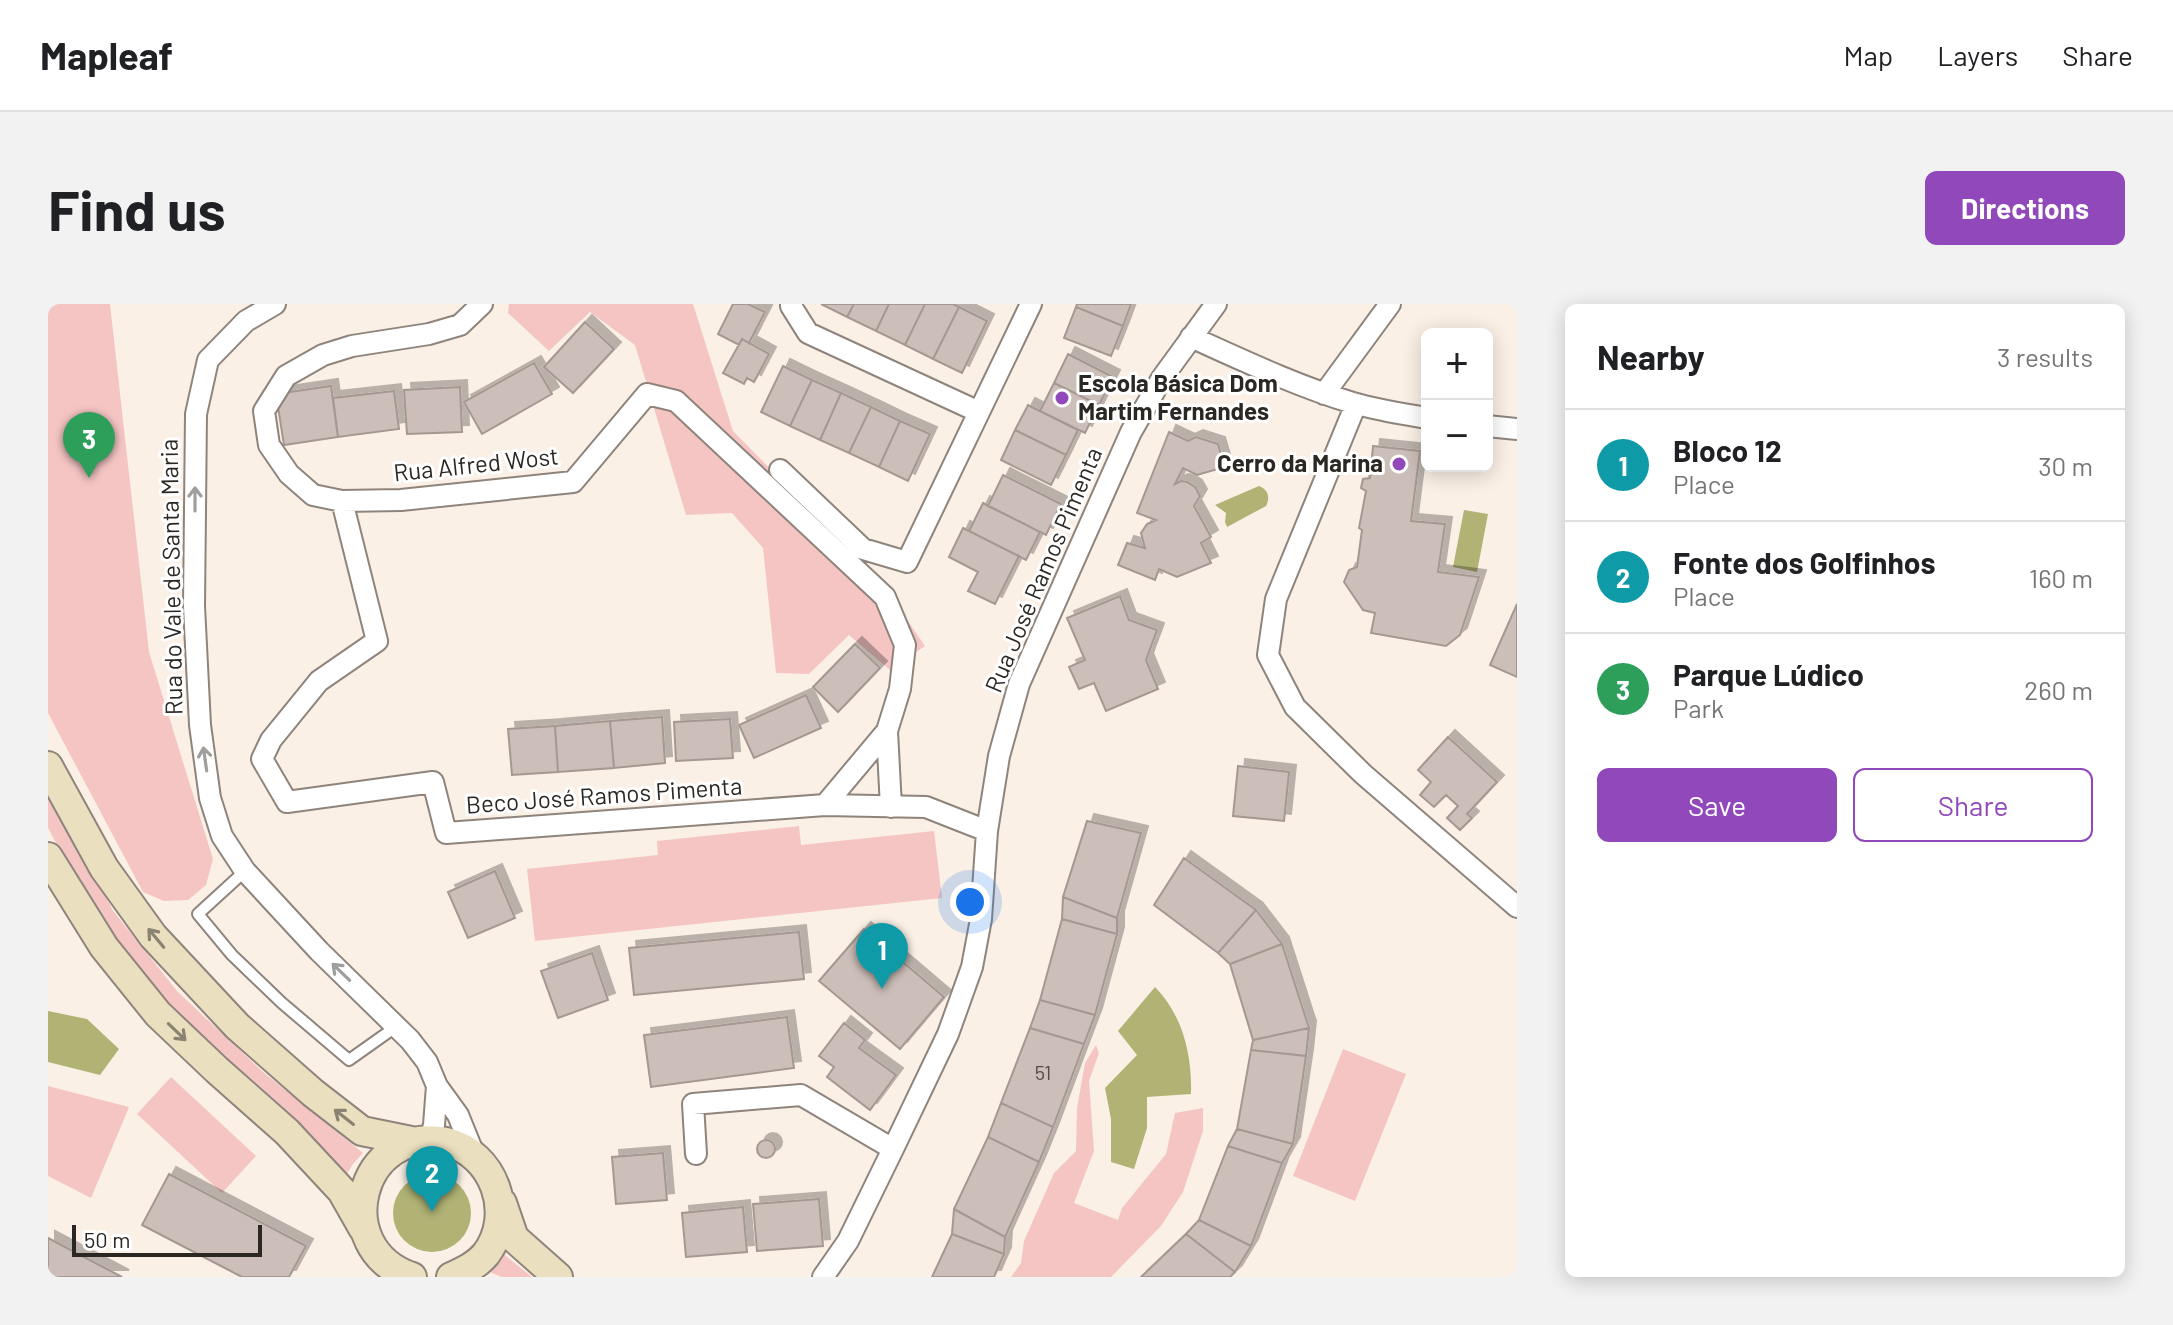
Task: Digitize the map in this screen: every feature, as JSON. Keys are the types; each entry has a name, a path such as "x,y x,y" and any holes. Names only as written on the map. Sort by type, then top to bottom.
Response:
{"main road":[{"path":"48,766 104,868 153,936 237,1026 313,1093 362,1131 454,1145 475,1157 489,1171 514,1238 558,1277"},
{"path":"48,857 104,947 158,1014 287,1132 342,1191 384,1261 400,1273 412,1277"},
{"path":"366,1277 367,1237 361,1209 371,1174 383,1159 399,1149 423,1141"},
{"path":"451,1277 469,1269 486,1254 497,1234 501,1212 497,1190"}],"street":[{"name":"Rua do Vale de Santa Maria","path":"275,304 246,321 208,360 196,414 194,606 200,725 210,798 222,836 245,871 319,951 397,1026 427,1062 437,1086 458,1115 475,1157"},
{"name":"Rua Alfred Wost","path":"482,304 460,325 429,334 352,346 323,355 286,376 264,411 269,445 289,474 313,495 342,501 401,500 573,482 647,394 676,401 885,597 905,645 900,689 887,731 825,805"},
{"path":"792,304 808,333 979,412"},
{"path":"780,470 863,549 907,562 1031,304"},
{"name":"Rua José Ramos Pimenta","path":"823,1277 848,1241 893,1149 948,1034 972,967 981,919 987,831 999,756 1019,684 1131,432 1162,378 1216,304"},
{"path":"1324,394 1390,304"},
{"path":"1191,337 1324,394 1356,404 1421,417"},
{"path":"1356,404 1276,599 1268,655 1295,707 1363,774 1517,907"},
{"path":"1493,427 1517,429"},
{"name":"Beco José Ramos Pimenta","path":"342,501 377,641 319,681 271,740 262,759 287,802 433,782 446,833 825,805 926,807 987,831"},
{"path":"887,731 891,807"},
{"path":"423,1141 434,1125 437,1086"},
{"path":"696,1154 693,1104 801,1095 893,1149"}],"lane":[{"path":"245,871 198,914 232,955 349,1060 397,1026"}],"shaded area":[{"path":"48,304 110,304 149,652 213,859 206,885 188,900 164,901 143,892 48,713"},
{"path":"509,304 693,304 733,431 879,579 925,646 890,670 849,635 809,674 776,673 763,548 732,513 686,515 635,345 590,312 549,351 508,313"},
{"path":"1259,486 1268,494 1266,506 1227,527 1226,513 1215,505"},
{"path":"1464,510 1488,514 1477,572 1453,567"},
{"path":"48,795 114,912 177,991 263,1072 363,1153 345,1177 169,1004 121,947 85,897 48,828"},
{"path":"799,826 801,845 934,831 942,898 535,941 527,869 658,855 657,841"},
{"path":"1155,987 1173,1010 1184,1036 1190,1064 1191,1094 1147,1097 1147,1128 1134,1169 1111,1162 1111,1119 1105,1088 1137,1055 1118,1031"},
{"path":"48,1011 87,1019 119,1049 100,1075 48,1062"},
{"path":"1096,1045 1099,1053 1089,1081 1094,1151 1074,1203 1118,1220 1122,1208 1166,1154 1175,1113 1203,1108 1203,1131 1183,1192 1161,1226 1111,1277 1011,1277 1021,1263 1024,1241 1054,1173 1076,1151 1077,1108 1085,1063"},
{"path":"1343,1049 1406,1074 1355,1201 1293,1176"},
{"path":"171,1077 256,1156 222,1193 137,1114"},
{"path":"48,1086 129,1107 91,1198 48,1176"},
{"path":"432,1174 447,1177 459,1186 468,1198 471,1213 468,1228 459,1240 447,1249 432,1252 417,1249 405,1240 396,1228 393,1213 396,1198 405,1186 417,1177"},
{"path":"501,1252 532,1277 501,1277 486,1270"}],"building":[{"path":"733,304 748,304 765,312 749,343 742,339 739,345 718,334"},
{"path":"821,304 854,304 847,317"},
{"path":"854,304 889,304 876,331 847,317"},
{"path":"889,304 925,304 905,345 876,331"},
{"path":"925,304 953,304 959,307 933,359 905,345"},
{"path":"1077,304 1131,304 1123,326 1076,307"},
{"path":"959,307 987,321 962,373 933,359"},
{"path":"1076,307 1123,326 1111,356 1064,338"},
{"path":"585,322 614,349 573,393 544,367"},
{"path":"742,339 769,354 754,382 747,378 744,384 723,373"},
{"path":"1068,354 1113,377 1099,405 1054,383"},
{"path":"534,363 552,394 482,434 464,402"},
{"path":"783,366 812,380 790,426 761,412"},
{"path":"812,380 841,393 820,440 790,426"},
{"path":"1054,383 1099,405 1085,433 1040,411"},
{"path":"331,386 338,437 284,445 276,394"},
{"path":"460,387 462,432 407,434 404,390"},
{"path":"394,391 399,429 338,437 333,398"},
{"path":"841,393 871,407 849,453 820,440"},
{"path":"1028,405 1078,430 1066,455 1015,430"},
{"path":"871,407 900,421 879,467 849,453"},
{"path":"900,421 930,434 908,481 879,467"},
{"path":"1015,430 1066,455 1051,485 1001,460"},
{"path":"1169,432 1188,441 1196,437 1218,444 1223,461 1218,469 1197,475 1183,468 1175,484 1187,482 1195,487 1200,496 1194,506 1211,537 1201,543 1211,563 1177,577 1159,569 1155,580 1118,565 1127,543 1145,548 1141,533 1147,524 1156,520 1137,513"},
{"path":"1373,446 1420,451 1411,521 1445,524 1438,572 1479,577 1460,635 1446,646 1371,633 1375,613 1363,610 1344,582 1349,570 1357,567 1362,530 1359,528 1366,491 1361,488 1363,479 1370,478"},
{"path":"1003,475 1061,504 1046,535 988,506"},
{"path":"983,503 1040,532 1026,560 969,531"},
{"path":"963,528 1019,556 995,604 968,591 978,572 949,557"},
{"path":"1120,596 1129,620 1157,630 1146,660 1158,689 1106,711 1094,683 1079,689 1069,667 1085,660 1067,618"},
{"path":"1517,604 1517,677 1490,665"},
{"path":"855,644 880,668 838,712 813,687"},
{"path":"806,695 821,728 754,758 739,725"},
{"path":"662,717 665,763 614,768 610,721"},
{"path":"730,719 733,758 676,761 674,722"},
{"path":"610,721 614,768 558,772 555,726"},
{"path":"555,726 558,772 512,775 508,729"},
{"path":"1448,737 1497,782 1467,814 1472,818 1460,830 1447,818 1458,806 1446,795 1434,807 1420,795 1431,782 1418,770"},
{"path":"1238,766 1289,772 1284,821 1233,816"},
{"path":"1087,821 1141,833 1117,918 1063,897"},
{"path":"1184,858 1256,910 1218,953 1154,905"},
{"path":"495,871 515,918 468,938 448,892"},
{"path":"1063,897 1117,918 1117,934 1062,919"},
{"path":"1256,910 1282,944 1230,964 1218,953"},
{"path":"1062,919 1117,934 1095,1015 1040,1000"},
{"path":"864,929 944,997 900,1049 819,981"},
{"path":"799,932 804,979 634,995 629,948"},
{"path":"1282,944 1309,1028 1253,1040 1230,964"},
{"path":"592,953 608,1000 558,1018 541,971"},
{"path":"1040,1000 1095,1015 1084,1044 1030,1028"},
{"path":"787,1017 794,1068 651,1087 644,1035"},
{"path":"844,1023 865,1040 859,1048 896,1075 870,1110 827,1077 834,1067 819,1056"},
{"path":"1030,1028 1084,1044 1053,1127 1001,1103"},
{"path":"1309,1028 1306,1056 1251,1050 1253,1040"},
{"path":"1251,1050 1306,1056 1293,1144 1237,1129"},
{"path":"1001,1103 1053,1127 1039,1162 988,1137"},
{"path":"1237,1129 1293,1144 1282,1163 1228,1146"},
{"path":"988,1137 1039,1162 1005,1237 954,1209"},
{"path":"766,1140 775,1149 766,1158 757,1149"},
{"path":"1228,1146 1282,1163 1251,1246 1199,1220"},
{"path":"663,1153 667,1200 616,1204 612,1157"},
{"path":"169,1174 306,1246 289,1277 242,1277 142,1225"},
{"path":"819,1199 823,1246 757,1251 753,1204"},
{"path":"743,1207 747,1252 686,1257 682,1213"},
{"path":"954,1209 1005,1237 1004,1254 952,1234"},
{"path":"1199,1220 1251,1246 1235,1272 1186,1234"},
{"path":"952,1234 1004,1254 994,1277 932,1277"},
{"path":"1186,1234 1235,1272 1230,1277 1141,1277"},
{"path":"48,1238 122,1277 48,1277"}],"place":[{"name":"Escola Básica Dom Martim Fernandes","path":"1062,398"},
{"name":"Cerro da Marina","path":"1399,464"},
{"name":"Parque Lúdico","path":"89,478"},
{"name":"Bloco 12","path":"882,989"},
{"name":"Fonte dos Golfinhos","path":"432,1212"}]}
